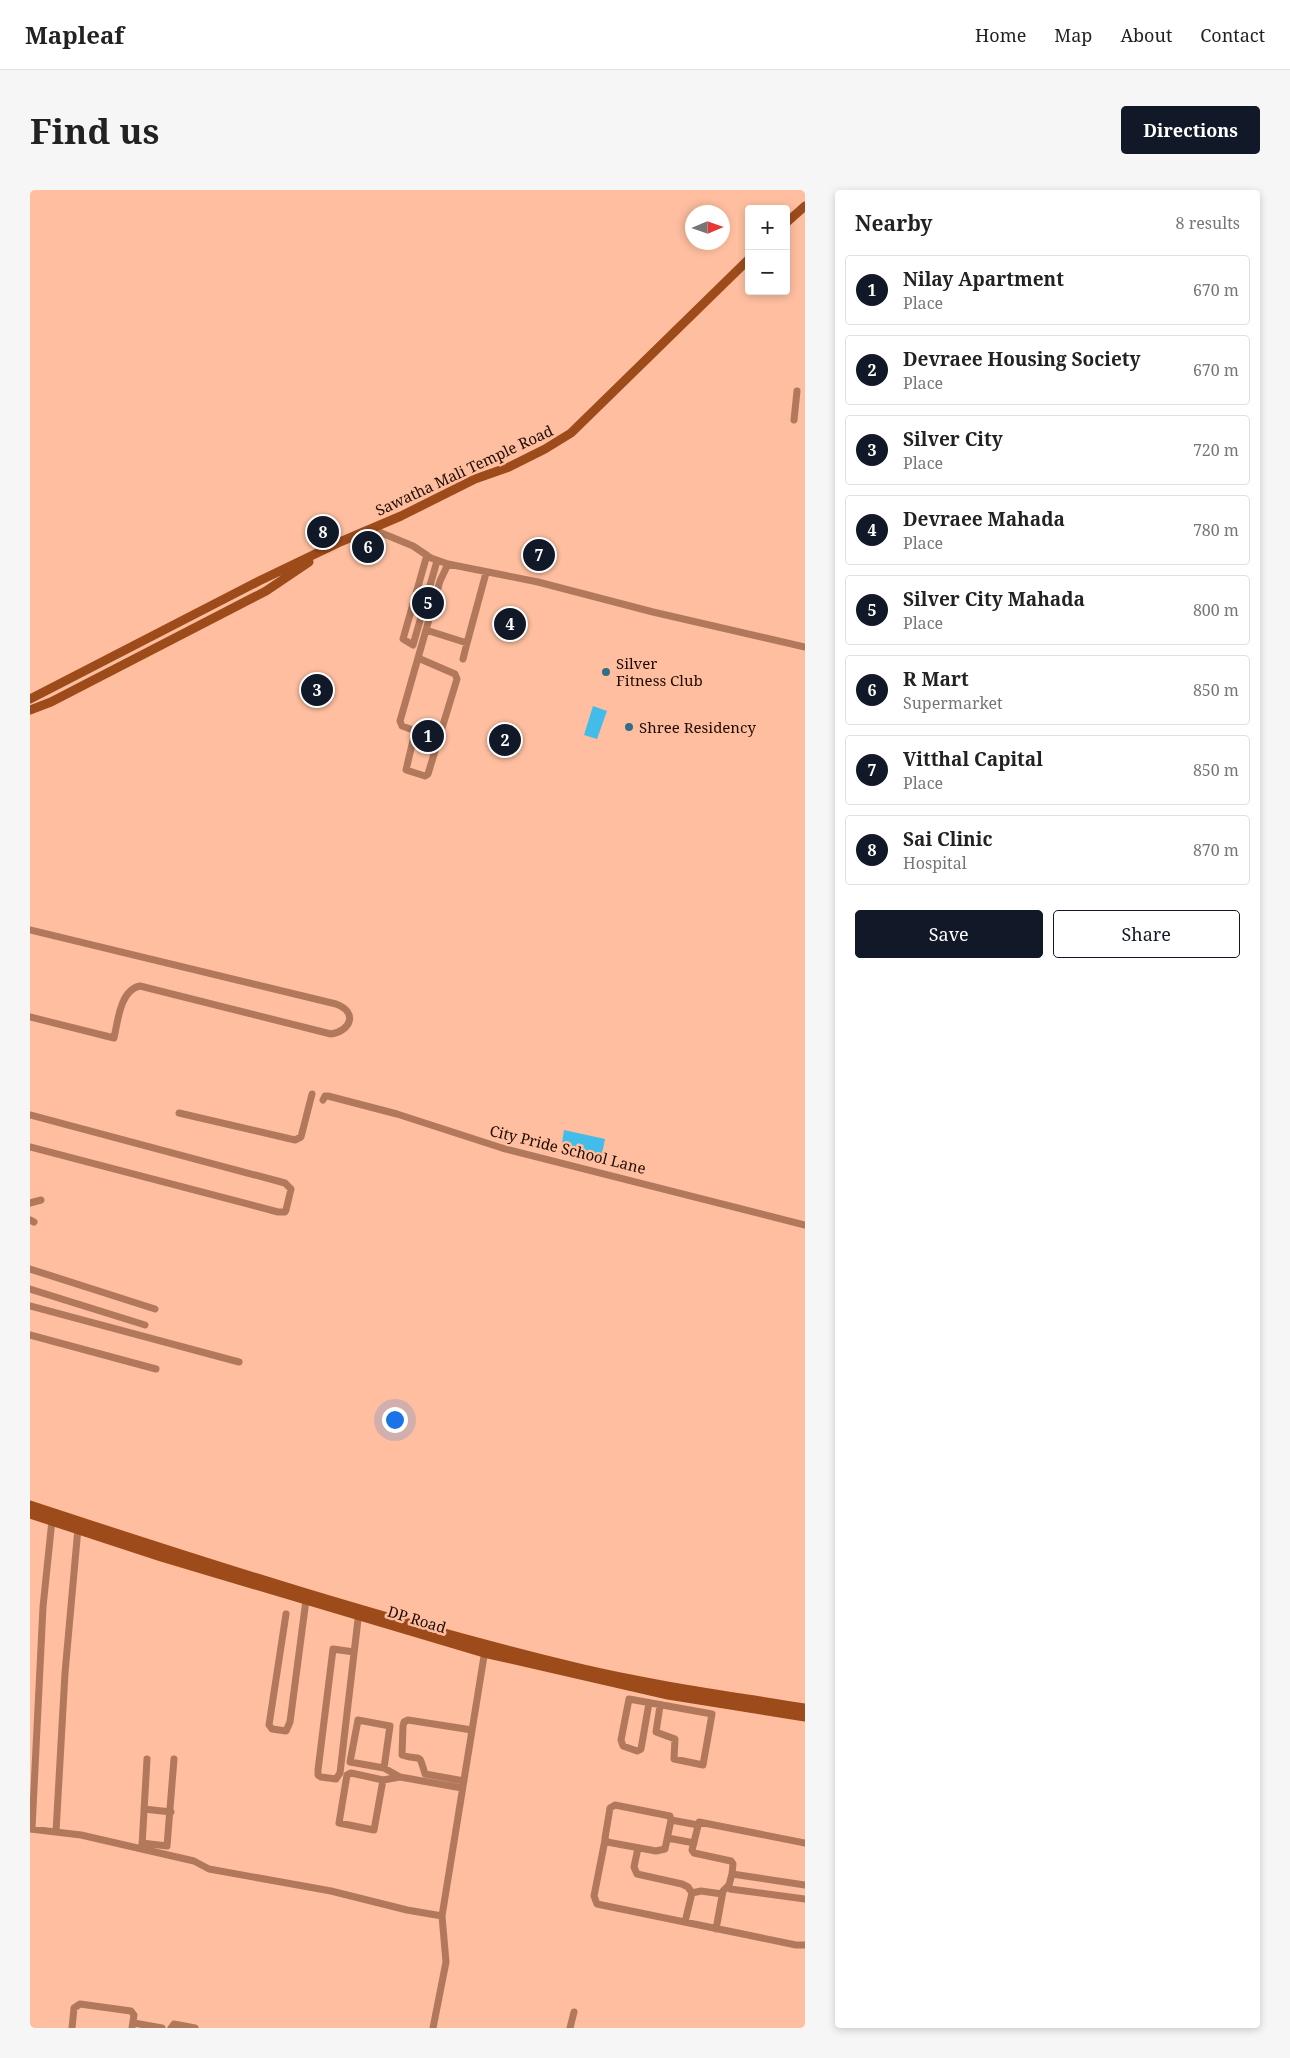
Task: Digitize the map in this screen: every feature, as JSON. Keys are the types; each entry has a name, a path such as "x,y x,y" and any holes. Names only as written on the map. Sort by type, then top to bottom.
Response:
{"street":[{"path":"790,219 805,206"},
{"name":"Sawatha Mali Temple Road","path":"30,699 259,581 401,516 475,479 546,449 571,433 745,263"},
{"path":"794,420 797,391"},
{"path":"372,528 443,562 486,573 538,582 653,612 805,647"},
{"name":"Sawatha Mali Temple Road","path":"30,710 51,702 266,591 332,546"},
{"path":"427,555 403,639 413,645 443,562"},
{"path":"418,658 455,674 457,679 428,774 425,776 406,770 415,732 400,724 418,658 440,581 439,577 443,562"},
{"path":"463,659 486,573"},
{"path":"426,630 467,643"},
{"path":"30,930 336,1004 349,1012 350,1021 340,1032 331,1034 140,986 132,988 126,996 114,1038 30,1017"},
{"path":"178,1113 295,1140 301,1137 312,1094"},
{"name":"City Pride School Lane","path":"324,1098 397,1114 502,1148 805,1225"},
{"path":"30,1115 285,1183 291,1189 285,1212 278,1212 30,1147"},
{"path":"30,1203 41,1200"},
{"path":"30,1269 154,1309"},
{"path":"30,1289 145,1325"},
{"path":"30,1306 238,1362"},
{"path":"30,1335 156,1369"},
{"name":"DP Road","path":"30,1505 359,1612 485,1649 655,1692 805,1708"},
{"name":"DP Road","path":"30,1514 78,1528 162,1557 306,1600 359,1612"},
{"path":"52,1520 42,1617 31,1829 81,1835 142,1846 194,1861 210,1869 331,1891 407,1910 442,1916"},
{"path":"56,1832 65,1673 78,1528"},
{"path":"286,1614 269,1725 272,1728 286,1730 290,1722 306,1600"},
{"path":"354,1652 333,1649 318,1770 318,1775 321,1777 336,1779 340,1773 359,1612"},
{"path":"433,2028 446,1962 442,1916 485,1649"},
{"name":"DP Road","path":"485,1649 805,1717"},
{"path":"654,1704 641,1749 637,1751 625,1748 621,1744 629,1699 654,1704 712,1714 703,1765 674,1759 675,1739 656,1732 654,1704 655,1692"},
{"path":"384,1768 390,1726 358,1720 350,1762 384,1768 400,1777"},
{"path":"463,1785 425,1774 423,1761 420,1758 402,1755 403,1726 405,1721 408,1720 472,1730"},
{"path":"142,1846 147,1759"},
{"path":"142,1846 167,1846 174,1759"},
{"path":"383,1780 374,1830 339,1823 347,1774 351,1773 383,1780 400,1777 463,1785"},
{"path":"605,1840 611,1843 661,1851 665,1849 671,1820 668,1815 611,1806 594,1896 597,1904 796,1945 805,1945"},
{"path":"144,1809 170,1812"},
{"path":"671,1820 698,1825 699,1822 805,1843"},
{"path":"698,1825 692,1850 694,1853 733,1862 729,1885 722,1894 716,1929"},
{"path":"668,1838 694,1843"},
{"path":"638,1848 634,1867 636,1874 682,1884 688,1887 692,1893 685,1922"},
{"path":"732,1874 805,1885"},
{"path":"729,1885 730,1889 805,1899"},
{"path":"692,1893 701,1891 722,1894"},
{"path":"72,2028 74,2008 80,2004 131,2011 134,2015 133,2026 162,2028"},
{"path":"570,2028 574,2012"},
{"path":"170,2028 174,2024 195,2028"}],"water":[{"path":"593,706 607,711 597,739 584,735"},
{"path":"564,1130 605,1139 601,1159 561,1150"}],"place":[{"name":"Sai Clinic","path":"323,532"},
{"name":"R Mart","path":"368,547"},
{"name":"Vitthal Capital","path":"539,555"},
{"name":"Silver City Mahada","path":"428,603"},
{"name":"Devraee Mahada","path":"510,624"},
{"name":"Silver Fitness Club","path":"606,672"},
{"name":"Silver City","path":"317,690"},
{"name":"Shree Residency","path":"629,727"},
{"name":"Nilay Apartment","path":"428,736"},
{"name":"Devraee Housing Society","path":"505,740"}]}
